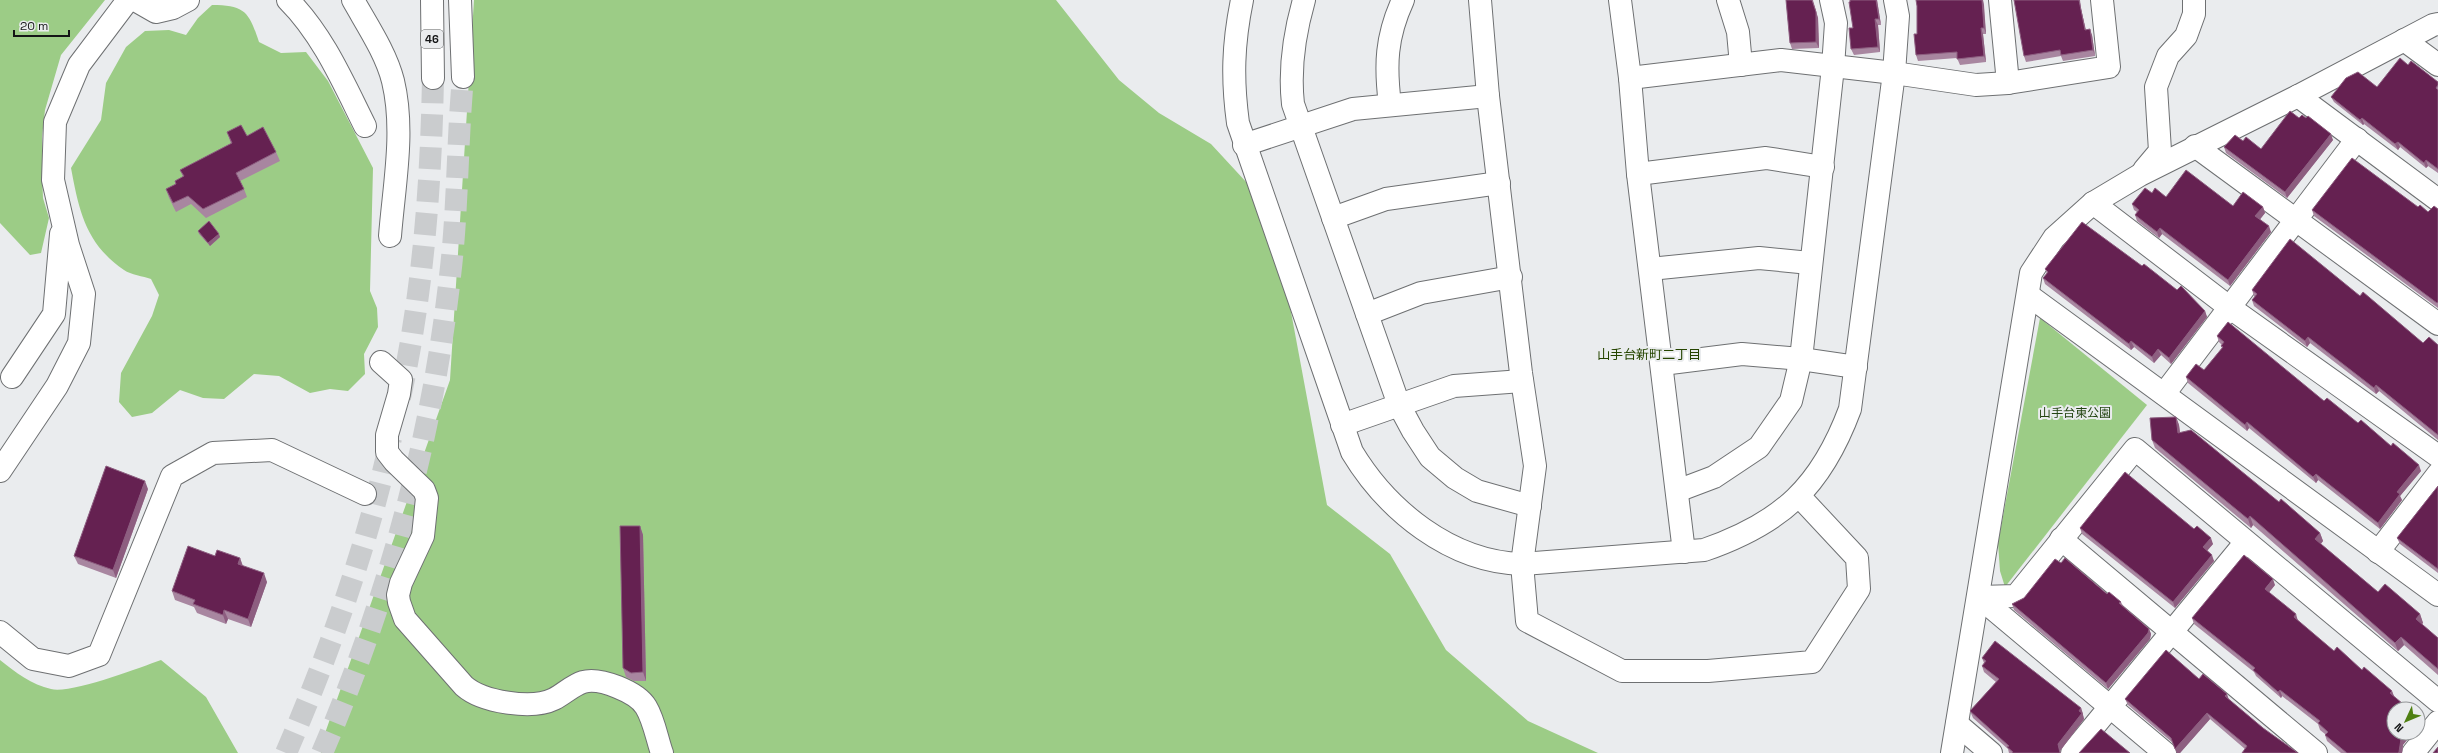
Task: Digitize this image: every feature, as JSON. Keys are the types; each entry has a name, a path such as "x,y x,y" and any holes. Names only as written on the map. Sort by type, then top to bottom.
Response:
{"street":[{"path":"0,471 57,386 80,343 84,294 62,219 53,180 55,122 79,65 128,0"},
{"path":"135,0 156,12 173,8 188,0"},
{"path":"288,0 306,19 335,65 365,126"},
{"path":"353,0 382,53 393,80 400,120 390,236"},
{"name":"46","path":"432,0 433,78"},
{"path":"460,0 464,77"},
{"path":"1242,0 1233,58 1233,88 1238,123 1244,145 1352,452 1366,476 1390,503 1411,521 1462,550 1507,564 1704,550 1723,544 1783,512 1800,497 1822,466 1840,436 1850,409 1894,73 1898,16 1895,0"},
{"path":"1304,0 1292,48 1290,76 1293,104 1399,405 1430,457 1455,478 1477,491 1530,506"},
{"path":"1390,105 1387,79 1387,51 1394,21 1402,0"},
{"path":"1480,0 1488,96 1498,183 1511,277 1522,381 1535,466 1522,564 1527,621 1622,671 1708,671 1812,662 1859,589 1857,558 1800,497"},
{"path":"1620,0 1630,78 1638,174 1684,552"},
{"path":"1728,0 1738,32 1741,65"},
{"path":"1677,491 1714,477 1759,447 1791,401 1801,359 1810,263 1823,167 1833,67 1836,23 1831,0"},
{"path":"2000,0 2008,83"},
{"path":"1630,78 1781,60 1976,84 2008,83 2109,67 2102,0"},
{"path":"2140,174 2160,151 2156,87 2168,56 2186,36 2194,14 2194,0"},
{"path":"1952,753 1979,597 2031,272 2054,238 2093,202 2140,174 2298,96 2433,25 2438,24"},
{"path":"2404,40 2438,65"},
{"path":"1244,145 1353,109 1488,96"},
{"path":"2298,96 2438,200"},
{"path":"2164,394 2294,219 2356,139"},
{"path":"2195,146 2438,324"},
{"path":"1638,174 1766,158 1823,167"},
{"path":"1333,218 1386,199 1498,183"},
{"path":"2093,202 2229,307 2438,456"},
{"path":"12,377 54,314 62,219"},
{"path":"1650,269 1759,258 1810,263"},
{"path":"1367,314 1421,293 1511,277"},
{"path":"2028,295 2438,595"},
{"path":"1662,364 1742,354 1801,359 1856,367"},
{"path":"381,362 401,380 399,394 387,435 387,452 394,461 424,490 427,498 423,536 401,583 398,594 406,619 464,686 482,696 512,702 545,702 584,682 609,683 634,696 646,706 662,753"},
{"path":"1342,425 1454,386 1522,381"},
{"path":"1979,597 2016,596 2135,449 2438,701"},
{"path":"0,632 33,659 69,666 99,655 172,476 213,453 272,450 365,494"},
{"path":"2378,552 2438,474"},
{"path":"2062,539 2316,753"},
{"path":"2072,753 2245,542"},
{"path":"1979,597 2109,708 2165,753"},
{"path":"2413,753 2438,722"},
{"path":"1957,724 1991,753"}],"green space":[{"path":"0,0 105,0 61,55 45,110 42,137 43,198 49,218 41,253 30,255 0,223"},
{"path":"474,0 1056,0 1119,80 1159,113 1211,144 1260,197 1280,253 1327,505 1390,554 1446,650 1528,721 1598,753 321,753 324,736 450,380"},
{"path":"212,5 223,5 239,9 244,12 252,24 259,42 281,53 306,52 328,81 373,168 370,291 377,308 378,327 364,354 365,374 348,391 330,389 310,393 279,376 254,374 224,399 203,398 180,390 152,413 132,417 119,402 121,373 152,316 159,295 151,279 124,270 111,260 93,238 81,212 71,168 101,120 106,83 126,47 145,31 169,30 186,35 198,18"},
{"name":"山手台東公園","path":"2040,318 2147,405 2005,587 2000,571 1998,543"},
{"path":"0,660 30,681 44,687 61,690 89,684 161,660 206,697 238,753 0,753"}],"building":[{"path":"1786,0 1812,0 1816,12 1816,42 1790,43"},
{"path":"1850,0 1876,0 1879,19 1875,19 1878,47 1851,49 1849,28 1853,28 1849,2"},
{"path":"1916,0 1982,0 1984,28 1981,28 1984,56 1957,59 1957,52 1916,55 1914,34 1917,34"},
{"path":"2014,0 2079,0 2085,30 2090,29 2093,50 2061,55 2060,50 2024,56"},
{"path":"2400,58 2408,65 2411,61 2438,82 2436,88 2438,90 2438,169 2426,160 2424,163 2398,142 2395,144 2362,118 2360,120 2331,97 2346,78 2358,72 2377,87"},
{"path":"2290,111 2299,118 2302,115 2306,118 2308,116 2331,134 2285,192 2224,147 2235,135 2243,141 2246,137 2261,149"},
{"path":"241,125 247,136 263,127 276,152 236,173 244,189 203,209 188,196 173,203 166,189 176,184 175,181 184,176 180,170 232,143 227,132"},
{"path":"2352,158 2418,207 2420,205 2428,212 2434,206 2438,209 2437,303 2312,210"},
{"path":"2186,170 2233,206 2243,192 2263,207 2255,216 2269,226 2228,280 2160,228 2157,232 2135,215 2139,210 2132,204 2145,188 2152,193 2155,188 2166,197"},
{"path":"209,221 219,234 208,243 198,231"},
{"path":"2082,222 2142,266 2144,264 2177,290 2181,286 2205,311 2169,358 2158,349 2152,357 2131,341 2129,344 2043,278 2048,272 2045,269"},
{"path":"2290,239 2360,296 2363,292 2423,343 2429,337 2438,345 2438,435 2376,385 2374,388 2308,337 2305,341 2252,300 2257,294 2252,290"},
{"path":"2228,322 2324,401 2327,398 2358,423 2361,420 2391,446 2393,443 2419,465 2397,492 2400,494 2378,523 2316,474 2313,477 2247,422 2245,425 2186,377 2196,364 2204,370 2223,347 2221,346 2224,342 2217,336"},
{"path":"2176,417 2178,433 2191,430 2279,502 2281,499 2320,533 2315,539 2378,592 2385,584 2420,614 2416,619 2438,638 2438,669 2401,637 2395,643 2250,516 2248,519 2152,440 2150,418"},
{"path":"106,466 145,481 113,570 74,556"},
{"path":"2125,472 2194,529 2197,526 2211,538 2203,547 2212,555 2173,602 2080,528"},
{"path":"2438,486 2438,569 2397,538"},
{"path":"620,526 640,526 643,672 631,673 623,668"},
{"path":"188,546 215,556 217,550 240,558 238,564 264,573 248,619 224,610 223,615 193,604 195,600 172,591"},
{"path":"2244,555 2273,579 2265,589 2296,614 2294,617 2334,651 2337,647 2362,670 2364,667 2392,691 2390,693 2400,701 2386,701 2386,741 2401,741 2399,752 2347,753 2325,735 2328,732 2318,723 2320,721 2280,690 2278,692 2253,670 2255,668 2192,618"},
{"path":"2065,558 2107,594 2109,592 2121,602 2119,603 2149,629 2148,633 2106,683 2012,604 2024,598 2055,559 2061,563"},
{"path":"1995,641 2081,708 2079,711 2082,713 2058,744 2060,753 2012,753 2013,752 2007,747 2009,746 1970,711 1999,679 1982,666 1986,661 1982,658"},
{"path":"2166,650 2199,679 2203,674 2227,694 2225,696 2263,728 2298,753 2242,753 2247,746 2207,713 2175,749 2171,738 2125,699"},
{"path":"2101,729 2130,753 2079,753"},
{"path":"2438,747 2438,753 2433,753"}],"tunnel":[{"path":"322,753 367,638 386,579 404,519 432,398 442,337 453,251 463,77"},
{"path":"400,398 415,319 420,279 428,199 433,78"},
{"path":"286,753 318,676 346,598 371,519 391,438"}],"district":[{"name":"山手台新町二丁目","path":"1649,354"}]}
